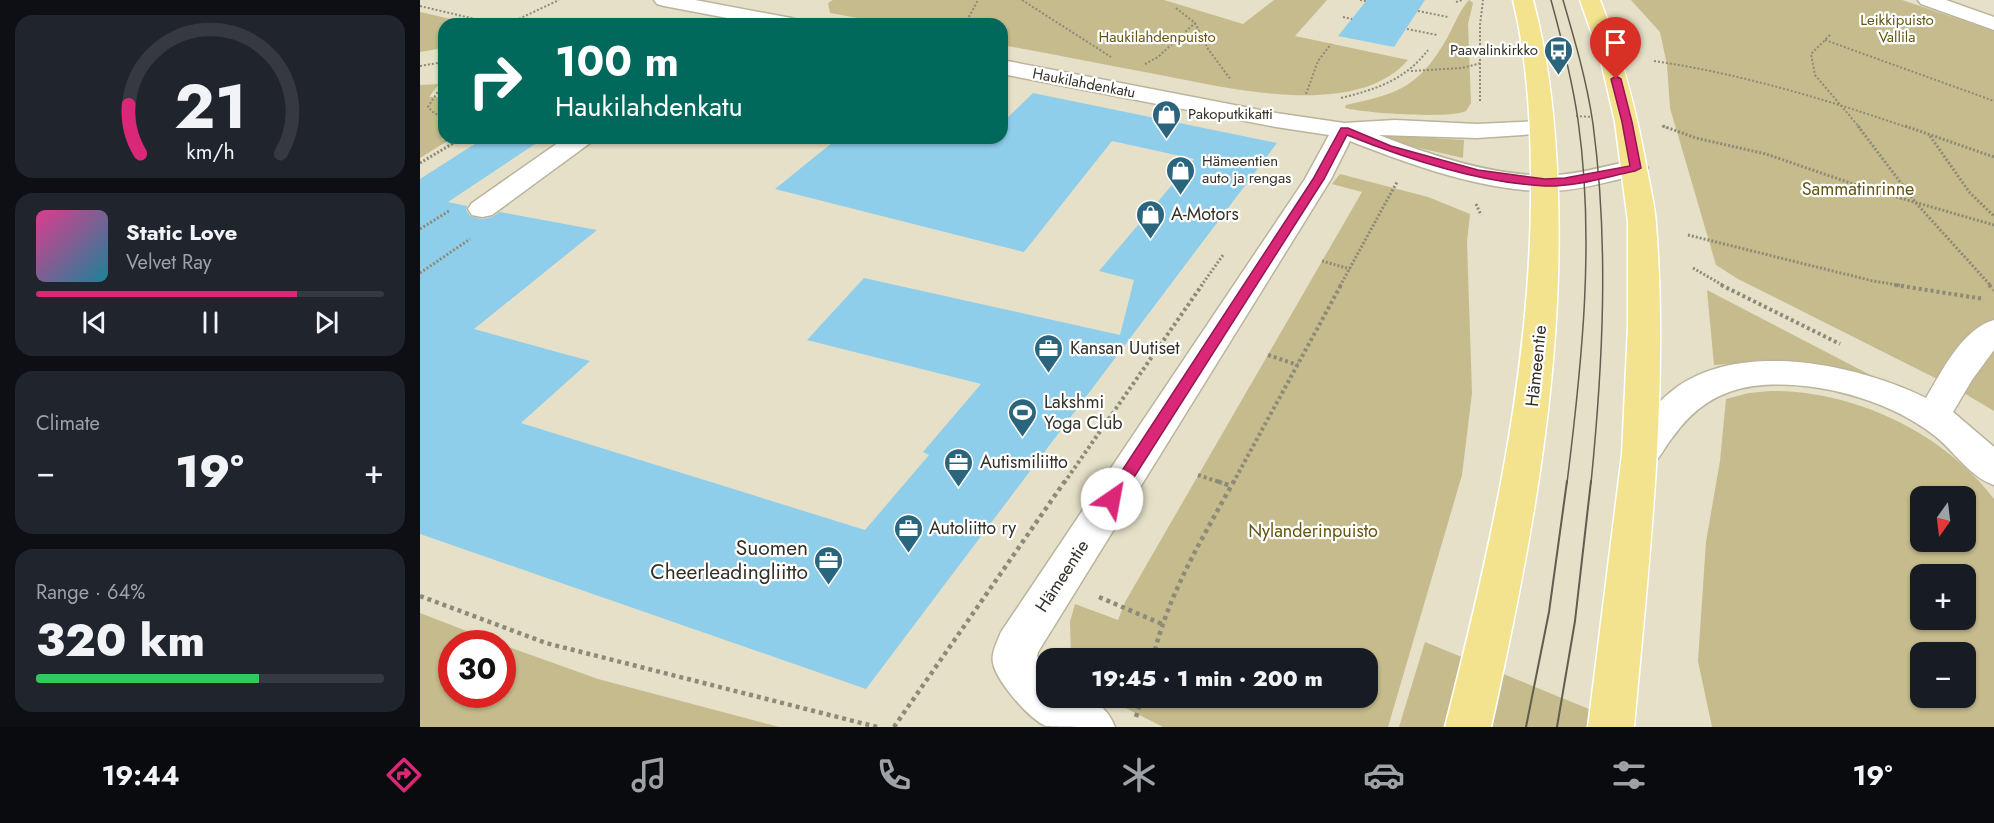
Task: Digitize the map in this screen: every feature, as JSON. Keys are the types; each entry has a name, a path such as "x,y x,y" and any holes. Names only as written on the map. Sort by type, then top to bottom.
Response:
{"main road":[{"name":"Hämeentie","path":"1468,727 1497,610 1529,429 1540,335 1546,219 1545,183 1534,53 1523,0"},
{"path":"1590,0 1611,57 1627,122 1635,168 1642,245 1644,325 1640,454 1611,727"}],"street":[{"path":"663,0 746,18"},
{"path":"1928,0 1994,24"},
{"path":"772,18 797,3"},
{"path":"1973,15 1994,5"},
{"name":"Haukilahdenkatu","path":"1008,68 1276,120 1344,130 1395,127 1477,131 1542,128"},
{"name":"Haukilahdenkatu","path":"1344,130 1387,148 1460,169 1545,183 1565,182 1635,168"},
{"name":"Hämeentie","path":"1068,722 1026,678 1015,663 1014,655 1024,633 1318,179 1344,130"},
{"path":"482,209 573,144"},
{"path":"1932,417 1952,382 1978,345 1994,331"},
{"path":"1640,454 1678,406 1699,390 1752,374 1786,372 1818,376 1871,391 1932,417 1959,437 1994,470"}],"path":[{"path":"520,18 558,0"},
{"path":"968,18 978,0"},
{"path":"1022,0 1111,57"},
{"path":"1360,0 1366,1"},
{"path":"1456,3 1462,0"},
{"path":"1479,105 1480,25 1483,0"},
{"path":"420,6 471,18"},
{"path":"1176,8 1195,23 1199,35 1219,66 1236,85"},
{"path":"1418,11 1448,16"},
{"path":"1343,17 1352,19"},
{"path":"1139,67 1158,57 1195,23"},
{"path":"1407,29 1437,35"},
{"path":"1830,35 1811,54 1815,75 1843,106 1916,203 1994,290"},
{"path":"1825,40 1994,101"},
{"path":"1305,98 1311,74 1331,44"},
{"path":"1335,99 1380,88 1404,77 1428,50"},
{"path":"1654,61 1755,81 1843,106 1994,157"},
{"path":"420,66 438,63"},
{"path":"1410,71 1462,68 1481,63"},
{"path":"438,91 428,106 438,114"},
{"path":"1664,126 1696,138 1766,154 1916,203 1994,225"},
{"path":"1930,135 1970,193 1994,216"},
{"path":"420,164 452,144"},
{"path":"1156,648 1177,585 1397,182"},
{"path":"420,230 448,210 457,212"},
{"path":"420,273 478,233"},
{"path":"1688,236 1873,280 1994,301"},
{"path":"894,727 1227,249"},
{"path":"1322,261 1350,269"},
{"path":"1268,355 1298,365"},
{"path":"1198,475 1232,486"},
{"path":"1059,580 1162,624"},
{"path":"420,596 546,644 877,727"},
{"path":"1133,727 1139,708"}],"green space":[{"name":"Haukilahdenpuisto","path":"833,0 1164,0 1243,24 1274,0 1327,0 1295,36 1408,60 1384,79 1355,90 1321,95 1285,95 1212,85 1008,46 1008,18 858,18 830,13 828,3"},
{"path":"1469,0 1473,3 1468,24 1471,103 1466,111 1426,115 1345,108 1346,105 1393,92 1416,79 1436,56"},
{"name":"Sammatinrinne","path":"1631,0 1902,0 1994,31 1994,411 1957,389 1738,279 1716,265 1670,108 1667,65 1660,32"},
{"path":"420,12 446,18 438,18 438,49 420,52"},
{"path":"438,84 429,97 438,97 438,144 443,144 420,158 420,85"},
{"path":"1379,136 1464,140 1463,158 1384,140"},
{"name":"Nylanderinpuisto","path":"1340,174 1428,197 1470,214 1467,242 1472,393 1462,475 1388,727 1163,727 1126,708 1378,708 1378,648 1071,648 1070,622 1075,604 1118,620 1125,602 1362,192 1332,184"},
{"path":"1707,290 1899,389 1795,362 1768,361 1714,365"},
{"path":"1770,391 1833,398 1864,407 1923,435 1973,475 1994,499 1994,727 1712,727 1698,661 1706,542 1720,461 1726,399"},
{"path":"420,613 464,630 438,630 438,708 516,708 516,650 598,679 779,727 420,727"},
{"path":"1425,642 1633,727 1399,727"}],"building":[{"path":"1367,0 1425,0 1394,47 1338,36"},
{"path":"1033,93 1277,143 866,689 420,534 420,179 475,144 535,144 448,202 467,206 466,210 470,216 482,219 500,212 597,230 474,329 590,361 521,423 865,530 929,455 923,452 981,384 807,340 864,278 1120,335 1134,280 1099,271 1194,159 1112,141 1024,252 775,189 831,144 1008,144 1008,117"}],"tram line":[{"path":"1551,0 1576,105 1586,210 1582,347 1567,483"},
{"path":"1563,0 1580,62 1593,124 1601,214 1603,259 1601,348 1591,483"},
{"path":"1526,727 1549,612 1567,481"},
{"path":"1557,727 1575,621 1591,481"}],"place":[{"name":"Paavalinkirkko","path":"1559,76"},
{"name":"Pakoputkikatti","path":"1167,140"},
{"name":"Hämeentien auto ja rengas","path":"1181,196"},
{"name":"A-Motors","path":"1150,240"},
{"name":"Kansan Uutiset","path":"1049,374"},
{"name":"Lakshmi Yoga Club","path":"1023,438"},
{"name":"Autismiliitto","path":"959,488"},
{"name":"Autoliitto ry","path":"908,554"},
{"name":"Suomen Cheerleadingliitto","path":"829,586"}],"route":[{"path":"1112,499 1318,179 1344,130 1387,148 1477,173 1545,183 1565,182 1635,168 1616,79"}],"park label":[{"name":"Leikkipuisto Vallila","path":"1897,28"}]}
